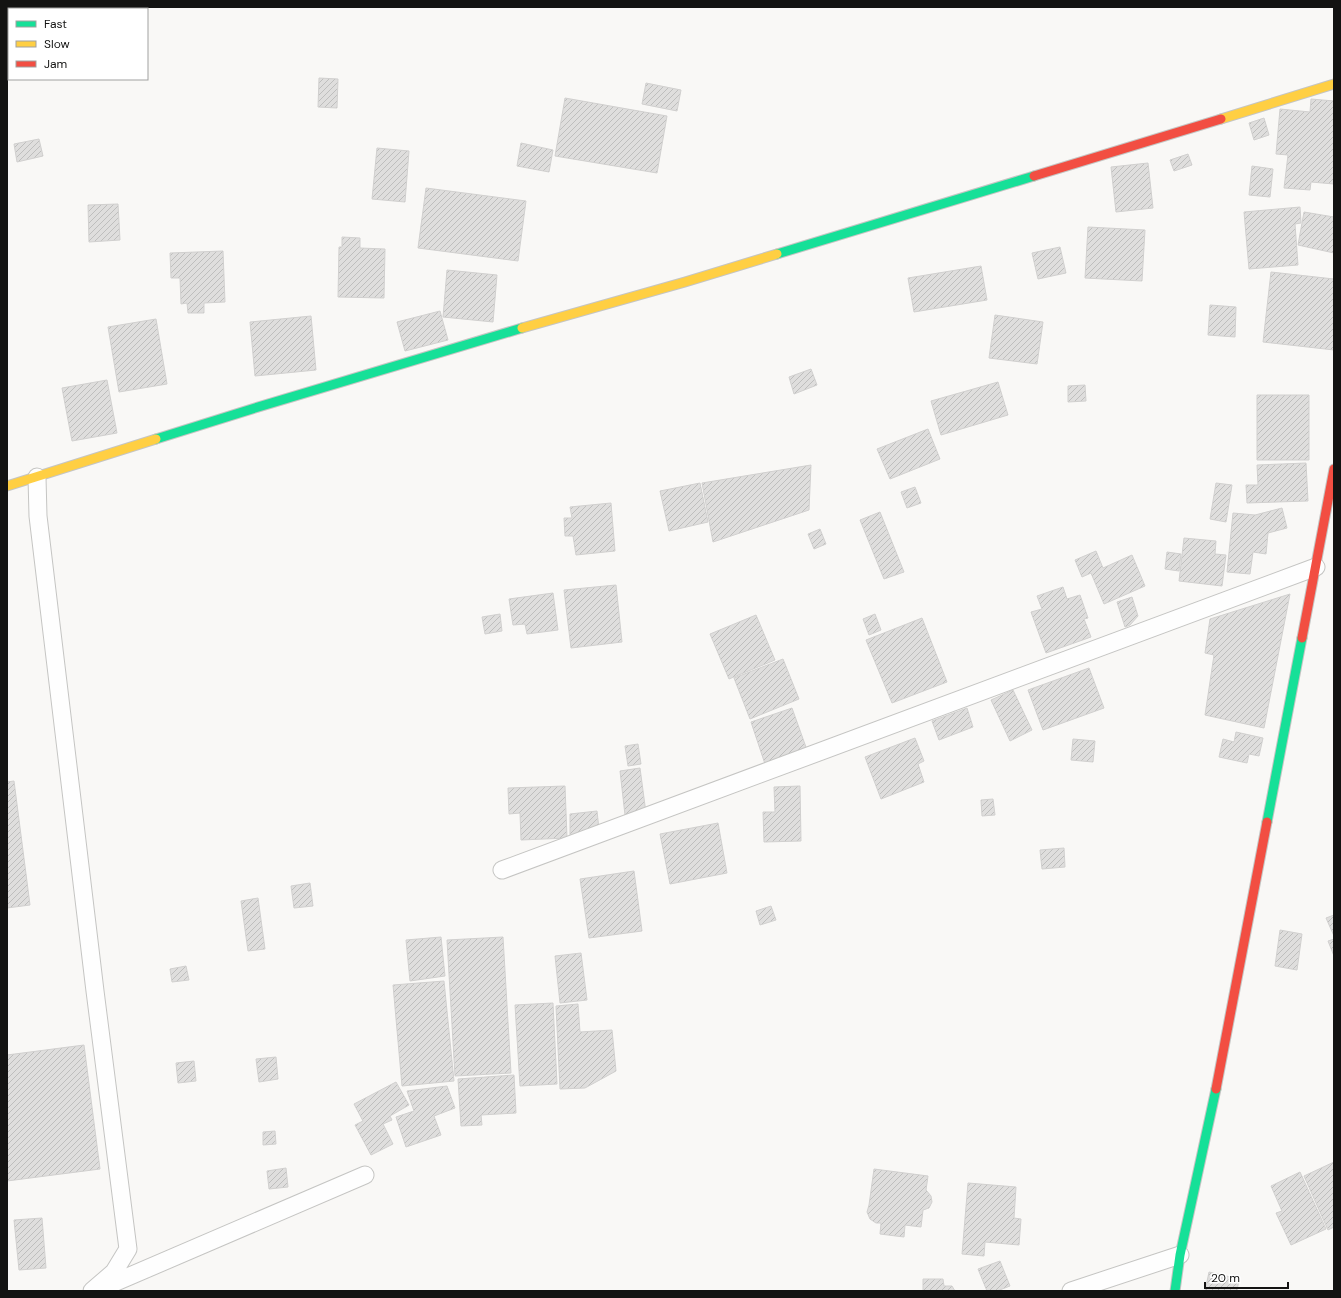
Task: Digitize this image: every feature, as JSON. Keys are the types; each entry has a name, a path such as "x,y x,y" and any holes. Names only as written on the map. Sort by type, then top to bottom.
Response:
{"street":[{"path":"7,486 255,408 484,339 685,282 1334,84"},
{"path":"1175,1291 1180,1255 1220,1075 1334,469"}],"lane":[{"path":"37,476 39,524 94,983 128,1249 114,1272 92,1291"},
{"path":"502,870 1316,567"},
{"path":"95,1291 365,1175"},
{"path":"1071,1291 1180,1255"}],"building":[{"path":"319,78 338,79 337,108 318,107"},
{"path":"646,83 681,90 677,111 642,104"},
{"path":"565,98 667,116 657,173 555,156"},
{"path":"1311,99 1334,101 1334,184 1311,182 1310,190 1284,188 1288,155 1276,154 1280,109 1310,112"},
{"path":"1264,118 1269,135 1254,140 1249,123"},
{"path":"39,139 43,156 17,162 14,144"},
{"path":"521,143 553,150 549,172 517,166"},
{"path":"377,148 409,151 405,202 372,199"},
{"path":"1188,154 1192,165 1174,171 1170,160"},
{"path":"1148,163 1153,208 1116,212 1111,167"},
{"path":"1252,166 1273,169 1270,197 1249,195"},
{"path":"426,188 526,201 518,261 418,248"},
{"path":"118,204 120,240 89,242 88,205"},
{"path":"1300,207 1301,223 1295,224 1298,265 1249,269 1244,212"},
{"path":"1304,212 1334,217 1334,253 1298,245"},
{"path":"1088,227 1145,230 1142,281 1085,278"},
{"path":"342,237 360,238 360,248 385,249 384,298 338,297 339,247 342,247"},
{"path":"1060,247 1066,273 1038,279 1032,253"},
{"path":"223,251 225,302 204,303 204,313 188,313 187,303 181,304 180,278 171,278 170,253"},
{"path":"981,266 987,300 914,312 908,278"},
{"path":"447,270 497,275 493,322 443,317"},
{"path":"1271,272 1334,279 1334,350 1263,342"},
{"path":"1210,305 1236,307 1235,337 1208,335"},
{"path":"440,311 448,340 405,351 397,322"},
{"path":"995,315 1043,322 1037,364 989,358"},
{"path":"311,316 316,370 255,376 250,322"},
{"path":"156,319 167,384 119,392 108,327"},
{"path":"811,369 817,385 794,394 789,377"},
{"path":"107,380 117,433 72,441 62,388"},
{"path":"998,382 1008,415 941,435 931,401"},
{"path":"1085,385 1086,401 1068,402 1068,386"},
{"path":"1257,395 1309,395 1309,460 1257,460"},
{"path":"928,429 940,459 890,479 877,449"},
{"path":"1306,463 1308,501 1247,503 1246,485 1258,485 1257,465"},
{"path":"811,465 809,510 713,542 702,483"},
{"path":"700,483 708,522 669,531 660,491"},
{"path":"1216,483 1232,485 1226,522 1210,519"},
{"path":"915,487 921,503 907,508 901,492"},
{"path":"611,503 615,551 576,555 573,536 565,536 564,518 572,518 570,507"},
{"path":"1282,508 1287,528 1268,533 1266,554 1253,552 1250,574 1227,572 1233,513 1255,515"},
{"path":"880,512 904,572 884,579 860,520"},
{"path":"820,529 826,544 814,549 808,534"},
{"path":"1184,538 1216,541 1215,554 1226,555 1222,586 1179,581"},
{"path":"1096,551 1103,568 1132,555 1145,586 1104,604 1091,573 1082,577 1075,560"},
{"path":"1167,552 1181,554 1179,571 1165,569"},
{"path":"616,585 622,642 571,648 564,590"},
{"path":"1063,587 1067,599 1080,595 1088,618 1084,619 1091,637 1046,653 1031,612 1042,609 1037,596"},
{"path":"553,593 558,630 527,634 525,624 513,625 509,599"},
{"path":"1290,594 1264,728 1205,715 1214,655 1205,653 1210,619"},
{"path":"1132,597 1138,616 1130,625 1125,627 1117,602"},
{"path":"500,614 502,631 485,634 482,617"},
{"path":"875,614 881,630 869,635 863,619"},
{"path":"756,615 775,660 729,679 710,634"},
{"path":"922,618 947,682 892,703 866,640"},
{"path":"783,659 799,699 750,719 734,678"},
{"path":"1089,668 1104,708 1043,730 1028,690"},
{"path":"1013,690 1032,730 1010,741 991,700"},
{"path":"792,708 807,750 765,764 751,722"},
{"path":"967,708 973,727 939,740 932,721"},
{"path":"1236,732 1263,738 1259,756 1249,754 1247,763 1219,757 1223,739 1234,742"},
{"path":"915,738 924,761 918,764 924,782 881,799 865,757"},
{"path":"1073,739 1095,741 1093,762 1071,760"},
{"path":"638,744 641,764 628,766 625,746"},
{"path":"640,768 646,813 625,815 620,771"},
{"path":"14,781 30,905 7,908 7,782"},
{"path":"565,786 567,838 521,840 520,813 509,814 508,788"},
{"path":"800,786 801,841 764,842 763,812 775,812 774,787"},
{"path":"993,799 995,815 982,816 981,800"},
{"path":"597,811 599,829 570,838 570,814"},
{"path":"718,823 727,873 670,884 660,834"},
{"path":"1064,848 1065,867 1042,869 1040,850"},
{"path":"634,871 642,931 589,938 580,879"},
{"path":"310,883 313,906 294,908 291,886"},
{"path":"258,898 265,949 248,951 241,901"},
{"path":"771,906 776,920 760,925 756,911"},
{"path":"1334,915 1334,936 1326,918"},
{"path":"1280,930 1302,934 1297,970 1275,966"},
{"path":"441,937 445,976 410,981 406,940"},
{"path":"503,937 511,1073 455,1076 447,940"},
{"path":"1334,939 1334,956 1328,941"},
{"path":"581,953 587,1000 560,1003 555,956"},
{"path":"186,966 189,980 172,982 170,969"},
{"path":"444,981 454,1081 402,1086 393,985"},
{"path":"553,1003 557,1084 520,1086 515,1005"},
{"path":"578,1004 580,1032 612,1030 616,1071 585,1088 560,1089 556,1006"},
{"path":"84,1045 100,1169 7,1181 7,1055"},
{"path":"276,1057 278,1079 259,1082 256,1059"},
{"path":"194,1061 196,1081 178,1083 176,1063"},
{"path":"514,1075 516,1113 481,1115 482,1125 461,1126 458,1079"},
{"path":"396,1082 409,1105 390,1116 392,1120 383,1124 393,1144 371,1155 355,1125 363,1121 354,1104"},
{"path":"447,1086 455,1108 434,1116 441,1135 406,1147 396,1117 414,1111 407,1091"},
{"path":"275,1131 276,1144 263,1145 263,1132"},
{"path":"1334,1162 1334,1227 1328,1230 1304,1176"},
{"path":"286,1168 288,1187 269,1189 267,1171"},
{"path":"874,1169 928,1176 926,1190 931,1196 932,1202 929,1208 923,1210 921,1227 905,1225 904,1237 880,1234 881,1223 876,1223 870,1219 867,1212"},
{"path":"1300,1172 1326,1229 1291,1245 1276,1213 1282,1211 1271,1186"},
{"path":"968,1183 1016,1187 1014,1218 1021,1219 1019,1245 985,1242 984,1256 962,1254"},
{"path":"42,1218 46,1268 19,1270 14,1220"},
{"path":"1000,1261 1010,1286 997,1291 987,1291 978,1269"},
{"path":"1209,1272 1239,1279 1237,1291 1205,1291"},
{"path":"923,1279 943,1279 944,1286 952,1286 955,1291 923,1291"}],"traffic: fast":[{"path":"777,254 1034,176"},
{"path":"156,439 522,328"},
{"path":"1267,822 1302,638"},
{"path":"1175,1291 1180,1255 1216,1089"}],"traffic: slow":[{"path":"1221,119 1334,84"},
{"path":"522,328 685,282 777,254"},
{"path":"7,486 156,439"}],"traffic: jam":[{"path":"1034,176 1221,119"},
{"path":"1302,638 1334,469"},
{"path":"1216,1089 1267,822"}]}
